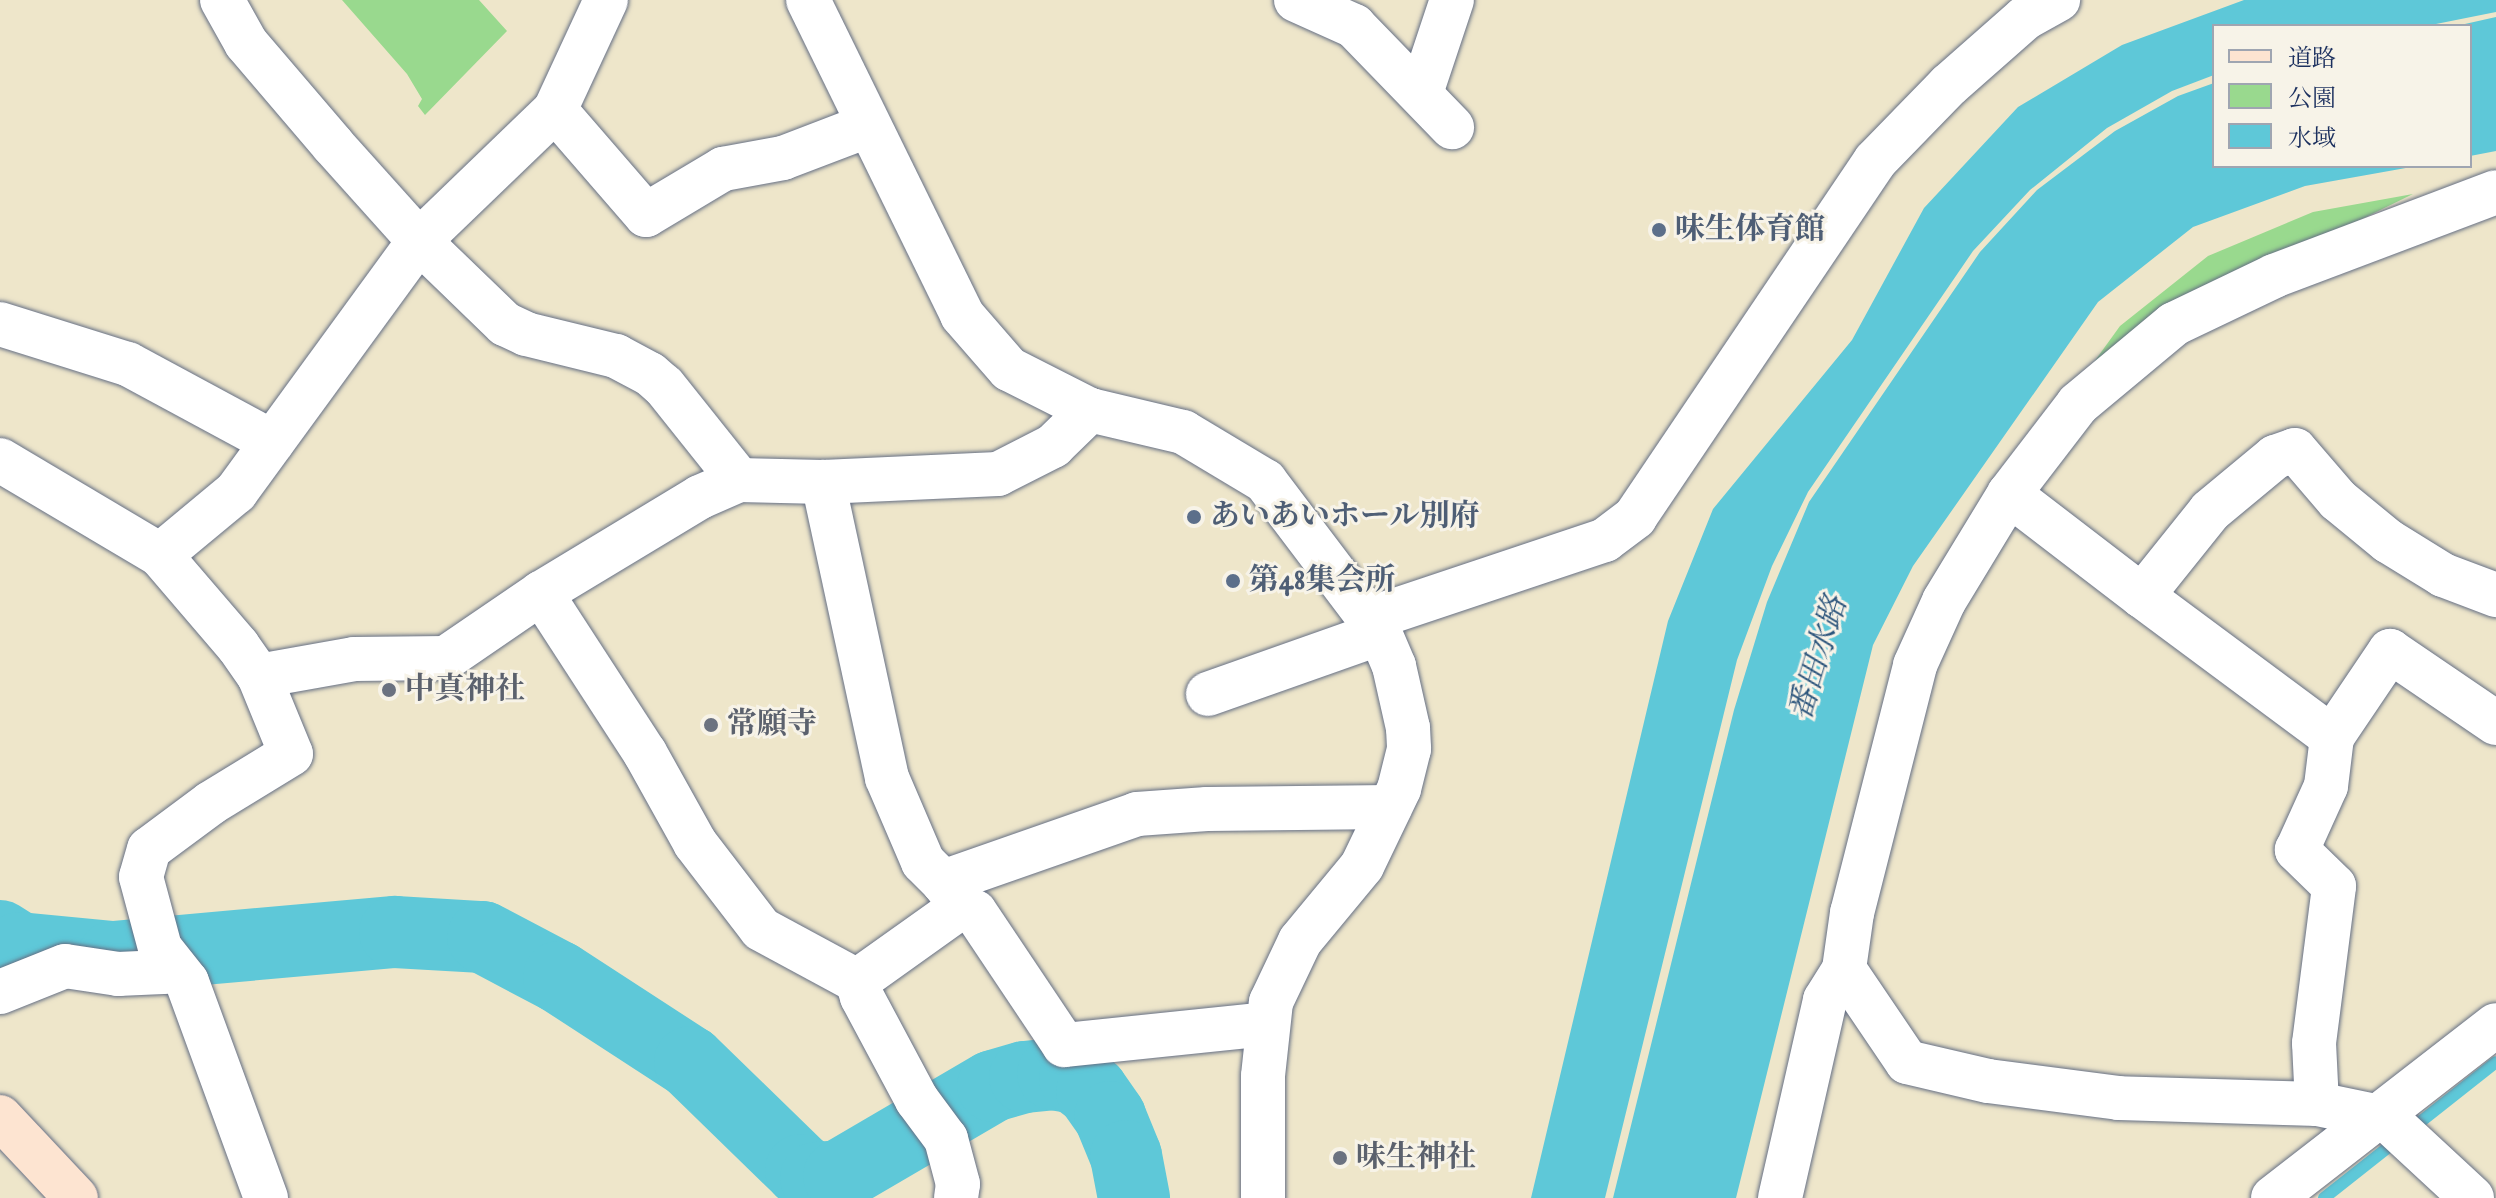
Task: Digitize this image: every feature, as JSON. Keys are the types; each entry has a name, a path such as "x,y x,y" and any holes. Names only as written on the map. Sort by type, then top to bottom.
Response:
{"main road":[{"path":"0,1117 76,1198"}],"street":[{"path":"222,0 246,43 419,241 505,324 526,334 616,356 650,374 664,386 739,480"},
{"path":"160,555 236,492 419,241 555,110 606,0"},
{"path":"808,0 962,315 1009,369 1090,410 1183,432 1265,481 1374,626 1394,666 1408,728 1406,769 1362,866 1289,960 1266,1024 1263,1198"},
{"path":"1296,0 1354,26 1452,127"},
{"path":"1421,93 1452,0"},
{"path":"1208,694 1374,626 1605,540 1635,517 1875,161 1949,85 2014,27 2058,0"},
{"path":"555,110 646,215 723,169 783,158 867,126"},
{"path":"1780,1198 1825,1000 1844,969 1852,913 1915,665 1944,601 2009,494 2078,404 2174,324 2274,276 2496,192"},
{"path":"0,324 128,364 272,442"},
{"path":"259,676 354,659 446,658 541,593 700,497 739,480 823,482 998,474 1053,446 1090,410"},
{"path":"2142,596 2210,511 2275,457 2295,450 2338,500 2388,541 2443,575 2496,595"},
{"path":"0,460 160,555 238,646 259,676 291,754 211,803 149,849 141,877 169,960 187,982 266,1198"},
{"path":"823,482 887,778 923,862 975,912 1064,1045 1266,1024"},
{"path":"2009,494 2332,737"},
{"path":"541,593 645,753 695,843 761,929 857,981 862,997 917,1100 932,1117 958,1184 956,1198"},
{"path":"2317,1104 2314,1043 2334,886 2297,850 2326,786 2332,737 2390,651 2496,723"},
{"path":"857,981 953,894 1137,814 1207,809 1390,807"},
{"path":"0,992 65,966 118,974 169,960"},
{"path":"1844,969 1907,1062 1988,1081 2119,1098 2317,1104 2395,1128 2472,1198"},
{"path":"2273,1198 2395,1128 2496,1025"}],"green space":[{"path":"342,0 479,0 507,31 425,115 418,106 422,99 407,74"},
{"path":"2413,194 2172,312 2068,398 2120,326 2208,256 2313,212"}],"water":[{"path":"2244,0 2496,0 2496,12 2436,24 2212,24 2212,76 2172,91 2107,128 2030,190 1973,251 1808,492 1772,566 1737,660 1605,1198 1531,1198 1668,621 1713,509 1852,340 1924,208 2018,107 2122,45"},
{"path":"2496,17 2496,151 2472,156 2472,24 2465,24"},
{"name":"番田水路","path":"2212,84 2212,168 2406,168 2305,186 2193,227 2098,302 1913,566 1873,645 1736,1198 1613,1198 1734,710 1767,602 1809,502 1980,252 2037,190 2115,131 2178,96"}],"waterway":[{"path":"0,936 19,948 113,957 395,932 483,937 559,977 690,1062 801,1170 816,1178 839,1176 993,1086 1025,1077 1053,1074 1075,1078 1092,1091 1110,1117 1126,1156 1134,1198"},
{"path":"2324,1198 2496,1062"}],"place":[{"name":"味生体育館","path":"1659,230"},
{"name":"あいあいホール別府","path":"1194,517"},
{"name":"第48集会所","path":"1233,581"},
{"name":"中真神社","path":"389,690"},
{"name":"常願寺","path":"711,725"},
{"name":"味生神社","path":"1340,1158"}]}
